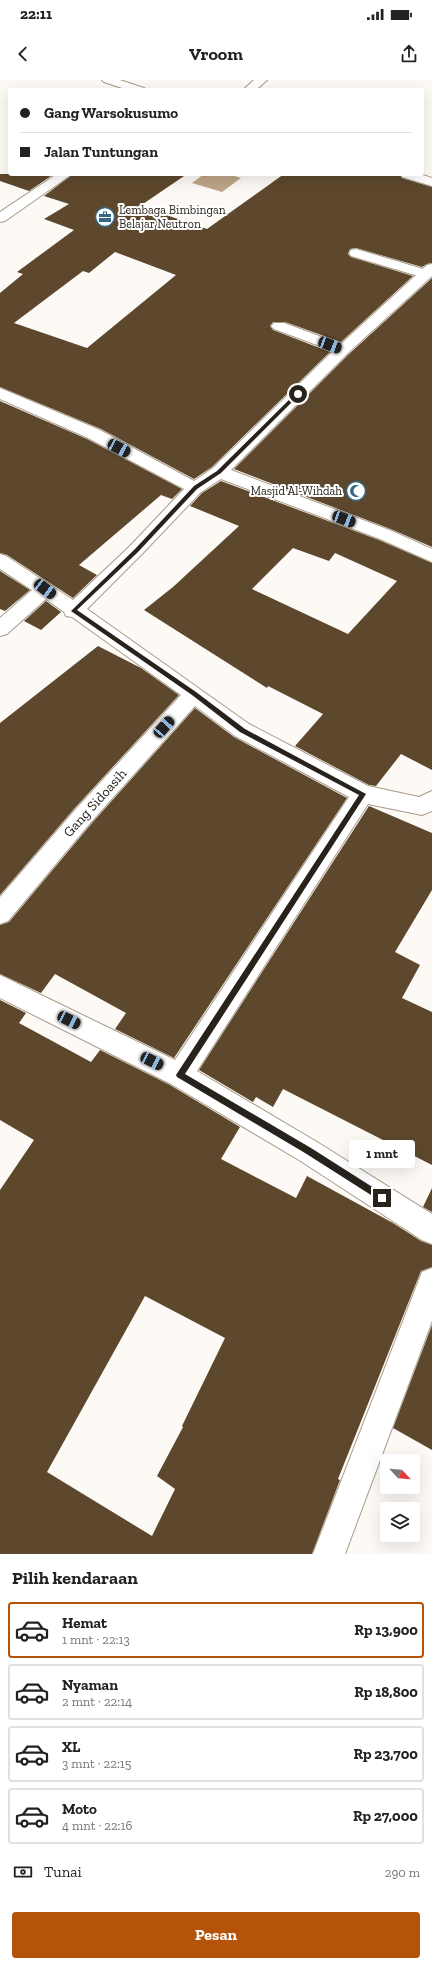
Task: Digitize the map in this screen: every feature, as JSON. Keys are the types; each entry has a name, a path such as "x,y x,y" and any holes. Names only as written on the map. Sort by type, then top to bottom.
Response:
{"street":[{"path":"108,80 134,88"},
{"path":"251,88 261,80"},
{"path":"0,218 63,176"},
{"path":"413,176 432,182"},
{"path":"356,253 428,271"},
{"path":"73,611 136,550 195,488 219,472 343,350 428,271"},
{"path":"280,326 343,350"},
{"path":"0,393 94,434 195,488"},
{"path":"219,472 386,535 432,556"},
{"path":"0,560 45,589 73,611 194,694 242,730 363,794 422,806 432,800"},
{"path":"0,629 45,589"},
{"name":"Gang Sidoasih","path":"0,914 83,816 194,694"},
{"path":"180,1075 363,794"},
{"path":"0,986 180,1075 308,1150 432,1230"},
{"path":"329,1554 432,1282"}],"shaded area":[{"path":"201,176 234,176 241,178 222,192 192,183"}],"building":[{"path":"0,174 8,174 8,176 51,176 29,191 0,181"},
{"path":"70,176 184,176 140,206 207,229 281,176 401,176 402,178 432,187 432,263 422,267 356,248 350,249 348,254 351,257 413,276 341,342 285,322 273,322 270,326 273,330 330,352 212,467 194,479 101,429 0,387 0,293 23,274 17,272 74,230 44,219 69,204 44,196","holes":["115,252 176,275 87,348 14,323 83,271 89,273"]},
{"path":"432,278 432,547 393,530 234,469 349,354"},
{"path":"0,401 87,439 182,489 172,499 161,495 79,565 97,575 73,598 7,555 0,553"},
{"path":"221,481 379,540 432,563 432,770 401,754 376,786 369,785 295,746 323,714 268,686 267,688 144,610 173,587 239,526 190,506 202,493","holes":["293,548 329,561 335,553 397,581 348,634 252,589"]},
{"path":"0,571 30,590 5,611 0,609"},
{"path":"46,601 61,612 41,630 24,621"},
{"path":"98,646 141,668 179,695 74,809 0,895 0,723"},
{"path":"195,708 234,737 347,798 174,1058 115,1029 126,1013 55,974 41,993 0,974 0,925 9,922 92,823"},
{"path":"369,806 432,833 432,890 395,952 420,965 402,998 432,1012 432,1165 283,1089 273,1107 256,1097 253,1102 199,1070"},
{"path":"0,1000 26,1013 19,1023 91,1062 100,1050 170,1085 240,1127 221,1159 296,1198 307,1176 393,1223 421,1241 432,1245 432,1267 421,1271 338,1479 340,1480 312,1554 0,1554 0,1190 34,1140 0,1120","holes":["145,1296 225,1338 182,1426 183,1427 157,1476 175,1489 152,1536 47,1472"]},
{"path":"432,1188 432,1212 423,1207"},
{"path":"432,1325 432,1450 393,1428"}],"place":[{"name":"Lembaga Bimbingan Belajar Neutron","path":"105,217"},
{"name":"Masjid Al-Wihdah","path":"356,491"}],"route":[{"path":"298,394 219,472 195,488 136,550 73,611 194,694 242,730 363,794 180,1075 308,1150 382,1198"}]}
